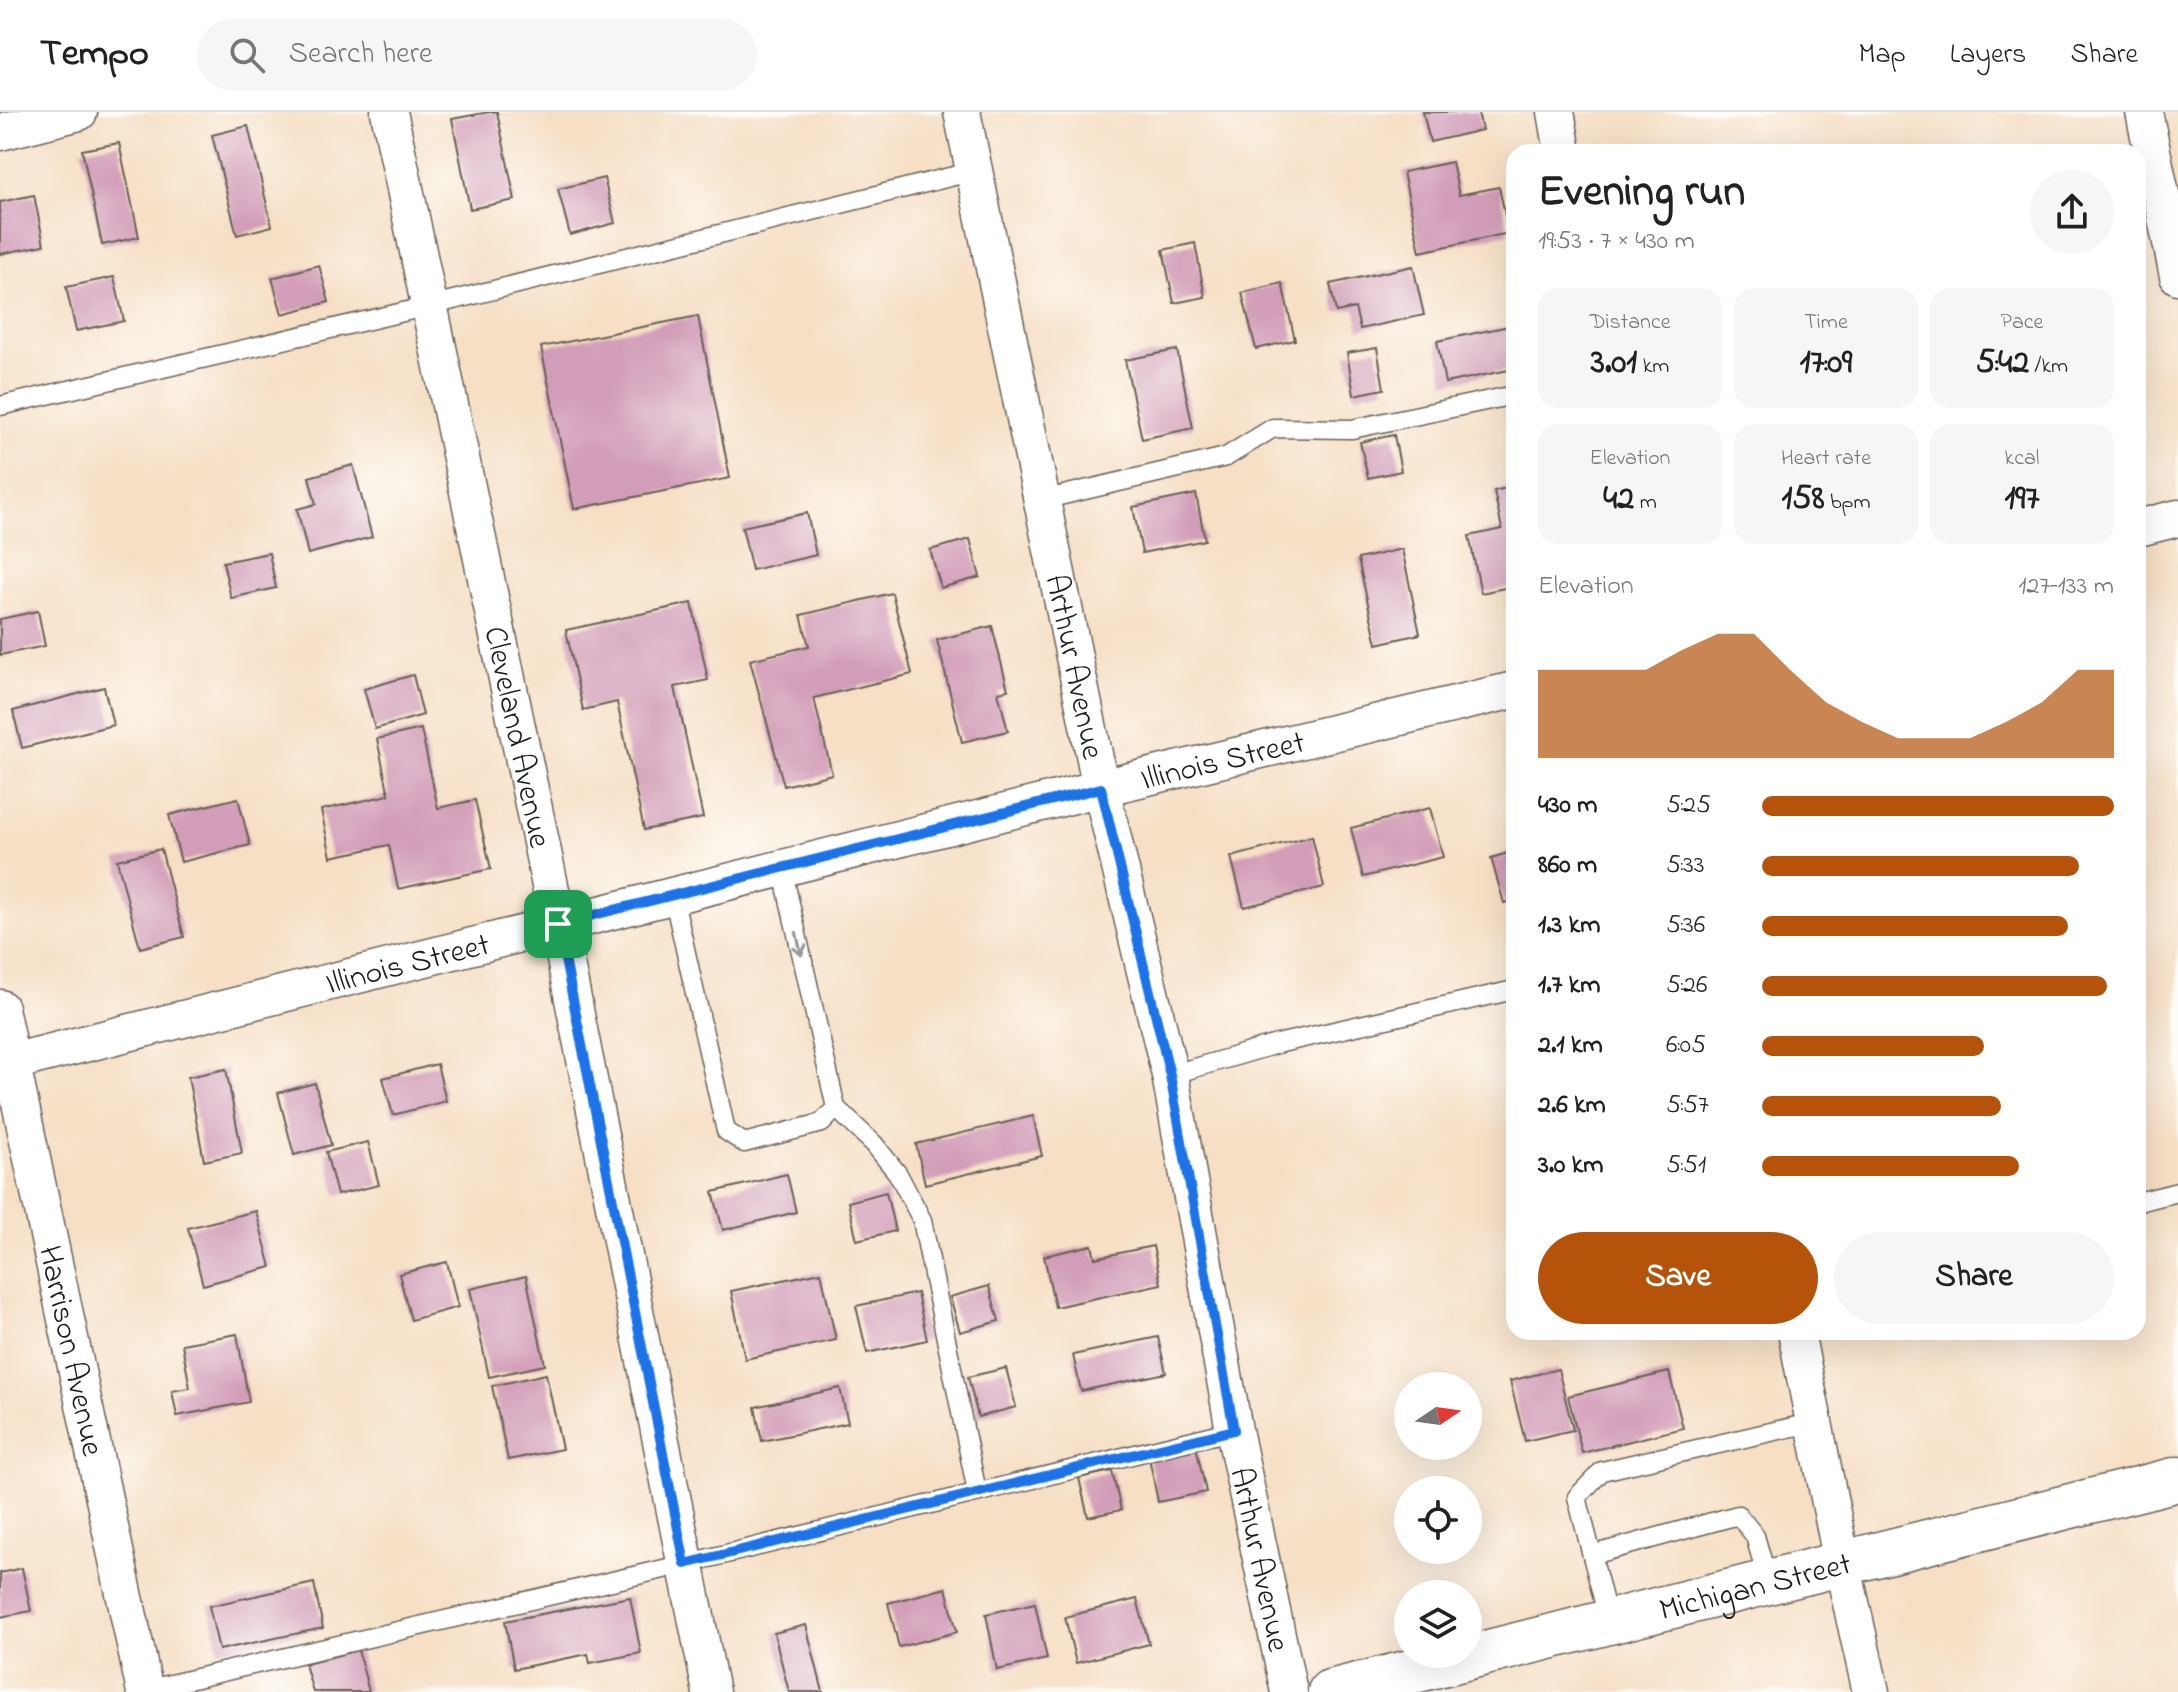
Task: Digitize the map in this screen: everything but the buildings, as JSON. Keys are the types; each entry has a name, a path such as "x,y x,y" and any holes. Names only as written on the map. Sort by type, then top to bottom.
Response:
{"street":[{"path":"0,132 79,112"},
{"name":"Cleveland Avenue","path":"389,112 558,924 711,1692"},
{"name":"Arthur Avenue","path":"962,112 1101,788 1170,1075 1234,1430 1289,1692"},
{"path":"1556,112 1562,144"},
{"path":"2144,112 2178,276"},
{"path":"2146,526 2178,518"},
{"name":"Illinois Street","path":"6,1064 1101,788 1506,692"},
{"name":"Harrison Avenue","path":"0,1008 6,1064 145,1691"},
{"path":"1798,1340 1871,1692"},
{"name":"Michigan Street","path":"1330,1692 2178,1479"}],"lane":[{"path":"0,406 429,306 974,171"},
{"path":"1042,500 1226,457 1273,428 1352,429 1506,397"},
{"path":"782,868 836,1108 874,1144 898,1174 922,1220 977,1492"},
{"path":"673,895 726,1131 744,1143 822,1123 836,1108"},
{"path":"1170,1075 1277,1044 1506,992"},
{"path":"2146,1200 2178,1192"},
{"path":"1609,1622 1577,1497 1602,1471 1814,1422"},
{"path":"145,1691 1234,1430"},
{"path":"1592,1555 1738,1515 1755,1536 1768,1582"}],"route":[{"path":"1101,788 1170,1075 1234,1430 685,1564 558,924 1101,788"}]}
